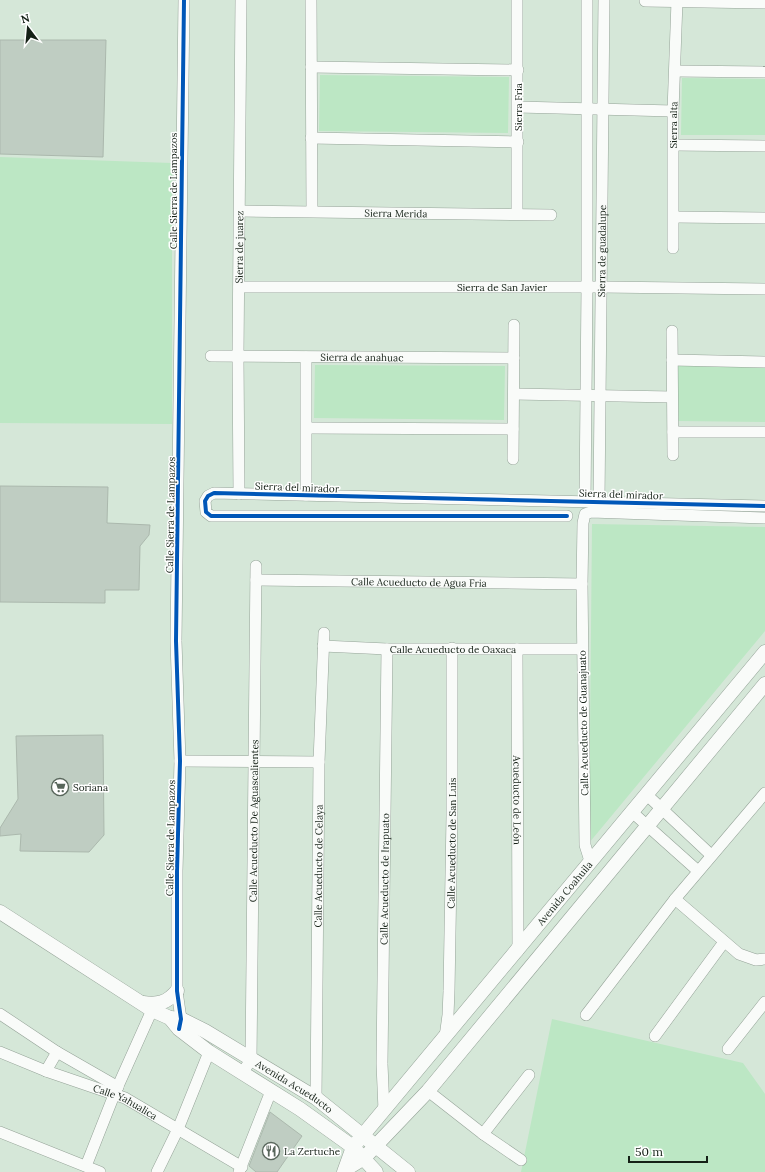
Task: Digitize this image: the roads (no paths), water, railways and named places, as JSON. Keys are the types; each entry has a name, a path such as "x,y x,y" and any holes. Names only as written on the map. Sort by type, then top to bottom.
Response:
{"street":[{"name":"Calle Sierra de Lampazos","path":"177,1022 177,872 180,761 176,641 184,0"},
{"name":"Sierra de juarez","path":"240,494 238,356 241,0"},
{"path":"311,0 312,211"},
{"name":"Sierra Fria","path":"517,0 517,214"},
{"name":"Sierra de guadalupe","path":"585,501 587,0"},
{"name":"Sierra de guadalupe","path":"599,501 604,0"},
{"path":"645,1 765,2"},
{"name":"Sierra alta","path":"673,248 673,111 677,1"},
{"path":"311,67 518,70"},
{"path":"675,71 765,72"},
{"path":"518,107 673,111"},
{"path":"312,138 518,142"},
{"path":"674,145 765,146"},
{"name":"Sierra Merida","path":"240,211 551,215"},
{"path":"674,217 765,218"},
{"name":"Sierra de San Javier","path":"239,287 601,287 765,289"},
{"path":"513,459 514,325"},
{"path":"672,331 673,455"},
{"name":"Sierra de anahuac","path":"211,356 514,358"},
{"path":"306,357 306,496"},
{"path":"672,360 765,362"},
{"path":"514,394 672,397"},
{"path":"307,428 513,429"},
{"path":"673,432 765,432"},
{"name":"Sierra del mirador","path":"568,516 212,516 206,512 205,501 208,496 214,493 765,506"},
{"path":"445,515 447,499"},
{"name":"Sierra del mirador","path":"585,514 591,512 765,518"},
{"name":"Calle Acueducto de Guanajuato","path":"585,514 583,523 582,649 585,845 590,861"},
{"name":"Calle Acueducto De Aguascalientes","path":"250,1060 256,566"},
{"name":"Calle Acueducto de Agua Fria","path":"256,580 582,584"},
{"name":"Calle Acueducto de Celaya","path":"316,1098 319,762 324,633"},
{"name":"Calle Acueducto de Oaxaca","path":"323,646 387,649 582,649"},
{"name":"Calle Acueducto de San Luis","path":"444,1038 448,1015 450,983 452,648"},
{"name":"Calle Acueducto de Irapuato","path":"384,1110 382,1056 387,649"},
{"name":"Acueducto de León","path":"517,649 518,951"},
{"name":"Avenida Coahuila","path":"353,1147 518,951 590,861 647,795 765,652"},
{"name":"Avenida Coahuila","path":"345,1171 364,1158 377,1146 428,1091 646,825 765,684"},
{"path":"180,761 319,762"},
{"path":"586,1015 674,899 765,793"},
{"path":"647,795 711,855"},
{"path":"632,812 698,871"},
{"path":"674,899 742,956 756,960 765,959"},
{"name":"Avenida Acueducto","path":"0,912 148,1006 177,1022 205,1031 250,1060 316,1098 364,1135 408,1172"},
{"path":"655,1036 724,942"},
{"path":"86,1166 148,1006 161,1003 177,991"},
{"path":"728,1049 765,1002"},
{"path":"0,1014 116,1091"},
{"name":"Avenida Acueducto","path":"177,1022 209,1052 300,1109 353,1147 376,1172"},
{"name":"Calle Yahualica","path":"0,1052 46,1071 116,1091 241,1169"},
{"path":"46,1071 57,1052"},
{"path":"157,1172 178,1129 209,1052"},
{"path":"242,1073 250,1060"},
{"path":"483,1134 530,1075"},
{"path":"241,1169 271,1091"},
{"path":"428,1091 483,1134 521,1160"},
{"path":"0,1132 100,1172"},
{"path":"345,1171 353,1147"}],"place":[{"name":"Soriana","path":"60,787"},
{"name":"La Zertuche","path":"271,1151"}]}
